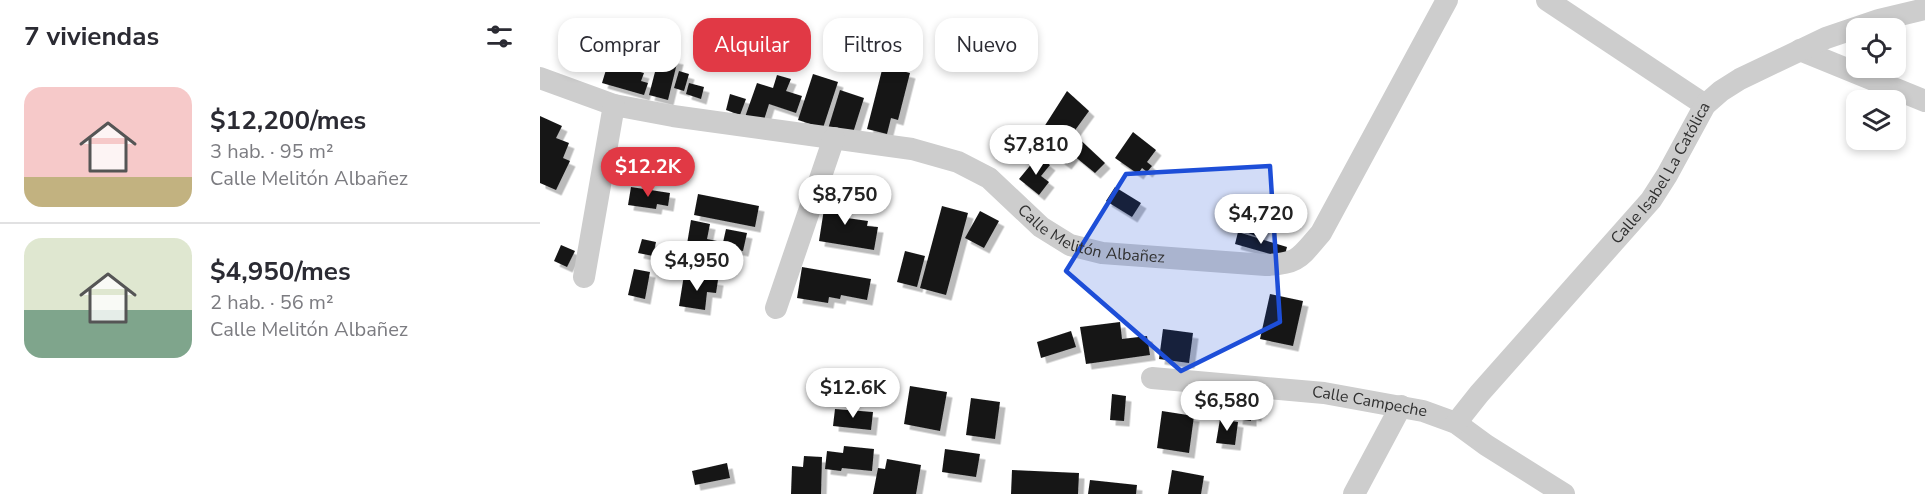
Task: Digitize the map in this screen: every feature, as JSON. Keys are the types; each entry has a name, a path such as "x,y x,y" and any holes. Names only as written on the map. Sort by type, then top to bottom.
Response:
{"street":[{"name":"Calle Melitón Albañez","path":"540,78 614,105 673,116 912,149 958,162 989,178 1041,227 1071,244 1102,253 1266,266 1288,264 1299,258 1321,233 1447,0"},
{"path":"1547,0 1705,105"},
{"name":"Calle Isabel La Católica","path":"1456,423 1651,200 1705,105 1740,79 1826,38 1879,20 1925,9"},
{"path":"1800,50 1925,101"},
{"path":"584,277 614,105"},
{"path":"776,309 834,138"},
{"name":"Calle Campeche","path":"1152,378 1324,393 1401,406 1456,423 1486,445 1564,494"},
{"path":"1354,494 1401,406"}],"highlighted area":[{"path":"1270,166 1280,322 1181,371 1066,271 1126,174"}],"building":[{"path":"605,72 640,72 644,73 641,81 648,83 644,95 602,83"},
{"path":"655,72 675,72 668,100 649,95"},
{"path":"679,72 689,74 684,91 674,88"},
{"path":"881,72 910,73 898,120 891,118 887,134 867,129"},
{"path":"813,74 838,82 823,128 798,120"},
{"path":"777,75 791,79 786,91 802,96 796,113 769,104 763,123 745,117 757,83 773,88"},
{"path":"689,83 704,87 701,99 686,94"},
{"path":"840,90 864,98 852,136 828,129"},
{"path":"1067,91 1089,111 1073,133 1105,163 1095,173 1073,155 1066,164 1035,141"},
{"path":"730,94 746,99 740,115 726,110"},
{"path":"540,116 562,126 556,138 569,143 563,158 570,161 556,190 540,183"},
{"path":"1133,132 1156,150 1147,162 1152,166 1147,172 1142,168 1138,174 1115,158"},
{"path":"1038,156 1050,165 1041,176 1049,182 1039,195 1019,179"},
{"path":"631,187 670,193 668,206 657,204 656,209 628,205"},
{"path":"1115,187 1141,203 1132,217 1106,201"},
{"path":"827,190 844,193 840,217 868,221 867,226 878,227 874,250 819,241"},
{"path":"698,194 759,206 755,227 694,215"},
{"path":"942,206 968,213 946,295 920,288"},
{"path":"1250,206 1270,215 1260,238 1239,229"},
{"path":"980,211 999,221 984,248 965,238"},
{"path":"691,220 710,224 707,239 717,241 714,255 686,250"},
{"path":"726,229 747,233 743,251 722,247"},
{"path":"1238,232 1287,247 1284,258 1235,244"},
{"path":"642,239 656,242 653,256 638,253"},
{"path":"561,245 575,251 567,267 554,261"},
{"path":"905,251 925,256 917,287 897,282"},
{"path":"802,267 871,279 867,300 841,295 840,299 829,297 828,303 797,298"},
{"path":"634,269 650,272 645,299 628,295"},
{"path":"684,275 718,280 716,293 707,292 705,310 679,306"},
{"path":"1270,294 1303,301 1293,346 1260,339"},
{"path":"1120,322 1122,339 1147,336 1150,355 1086,364 1080,327"},
{"path":"1163,329 1193,333 1189,363 1159,359"},
{"path":"1071,331 1076,347 1041,358 1037,342"},
{"path":"910,386 947,392 940,431 904,424"},
{"path":"1112,394 1126,396 1124,421 1110,420"},
{"path":"1240,397 1258,399 1256,416 1251,415 1251,421 1237,419"},
{"path":"971,398 1000,402 995,439 966,435"},
{"path":"835,409 873,412 871,430 833,426"},
{"path":"1162,411 1194,416 1189,453 1157,448"},
{"path":"1220,419 1238,422 1235,445 1216,443"},
{"path":"844,446 874,449 872,471 825,469 827,451 843,453"},
{"path":"945,449 980,454 976,477 942,472"},
{"path":"804,456 822,457 821,494 791,494 792,466 803,467"},
{"path":"887,459 921,465 916,494 873,494 878,468 885,469"},
{"path":"727,463 730,478 695,485 692,471"},
{"path":"1012,470 1079,473 1078,494 1011,494"},
{"path":"1172,470 1204,476 1201,494 1168,494"},
{"path":"1090,480 1137,485 1136,494 1088,494"}]}
